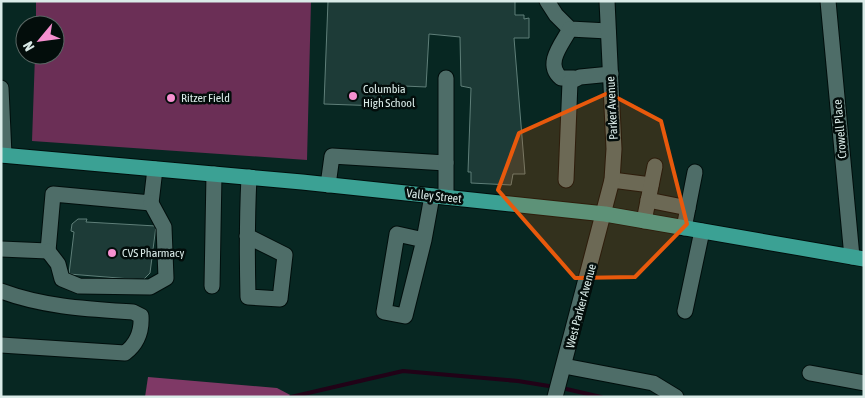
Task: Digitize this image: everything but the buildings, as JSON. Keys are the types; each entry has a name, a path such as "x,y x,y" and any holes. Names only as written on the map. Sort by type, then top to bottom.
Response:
{"main road":[{"name":"Valley Street","path":"3,155 249,177 605,214 858,258"}],"street":[{"path":"547,1 556,15 570,29 608,31"},
{"name":"Parker Avenue","path":"605,214 612,180 614,149 607,1"},
{"name":"Crowell Place","path":"828,1 858,258"},
{"path":"570,29 554,57 555,71 561,78 610,74"},
{"path":"424,240 397,234 384,312 405,316 424,240 439,196 446,163 446,78"},
{"path":"566,180 569,90 574,78"},
{"path":"1,88 3,155"},
{"path":"328,185 332,156 446,163"},
{"path":"644,221 655,166"},
{"path":"151,203 53,194 48,251 58,264 62,279 79,286 150,287 166,278 164,227 151,203 155,169"},
{"path":"684,228 695,172"},
{"path":"212,286 214,174"},
{"path":"247,236 249,177"},
{"path":"612,180 650,192 688,208"},
{"name":"West Parker Avenue","path":"555,397 605,214"},
{"path":"684,311 702,231"},
{"path":"1,249 48,251"},
{"path":"1,291 27,301 67,307 132,312 141,316 141,327 135,346 125,353 1,345"},
{"path":"564,366 653,383 676,397"},
{"path":"810,373 864,383"}],"highlighted area":[{"path":"608,93 661,121 687,224 635,277 575,278 498,190 519,133"}],"shaded area":[{"name":"Ritzer Field","path":"36,1 311,1 307,160 32,141 35,65 65,65 65,15 36,15"},
{"path":"148,377 277,388 294,397 145,397"}],"waterway":[{"path":"291,397 403,371 518,381 555,387"},
{"path":"562,388 601,397"}],"place":[{"name":"Columbia High School","path":"353,96"},
{"name":"Ritzer Field","path":"171,98"},
{"name":"CVS Pharmacy","path":"112,253"}]}
